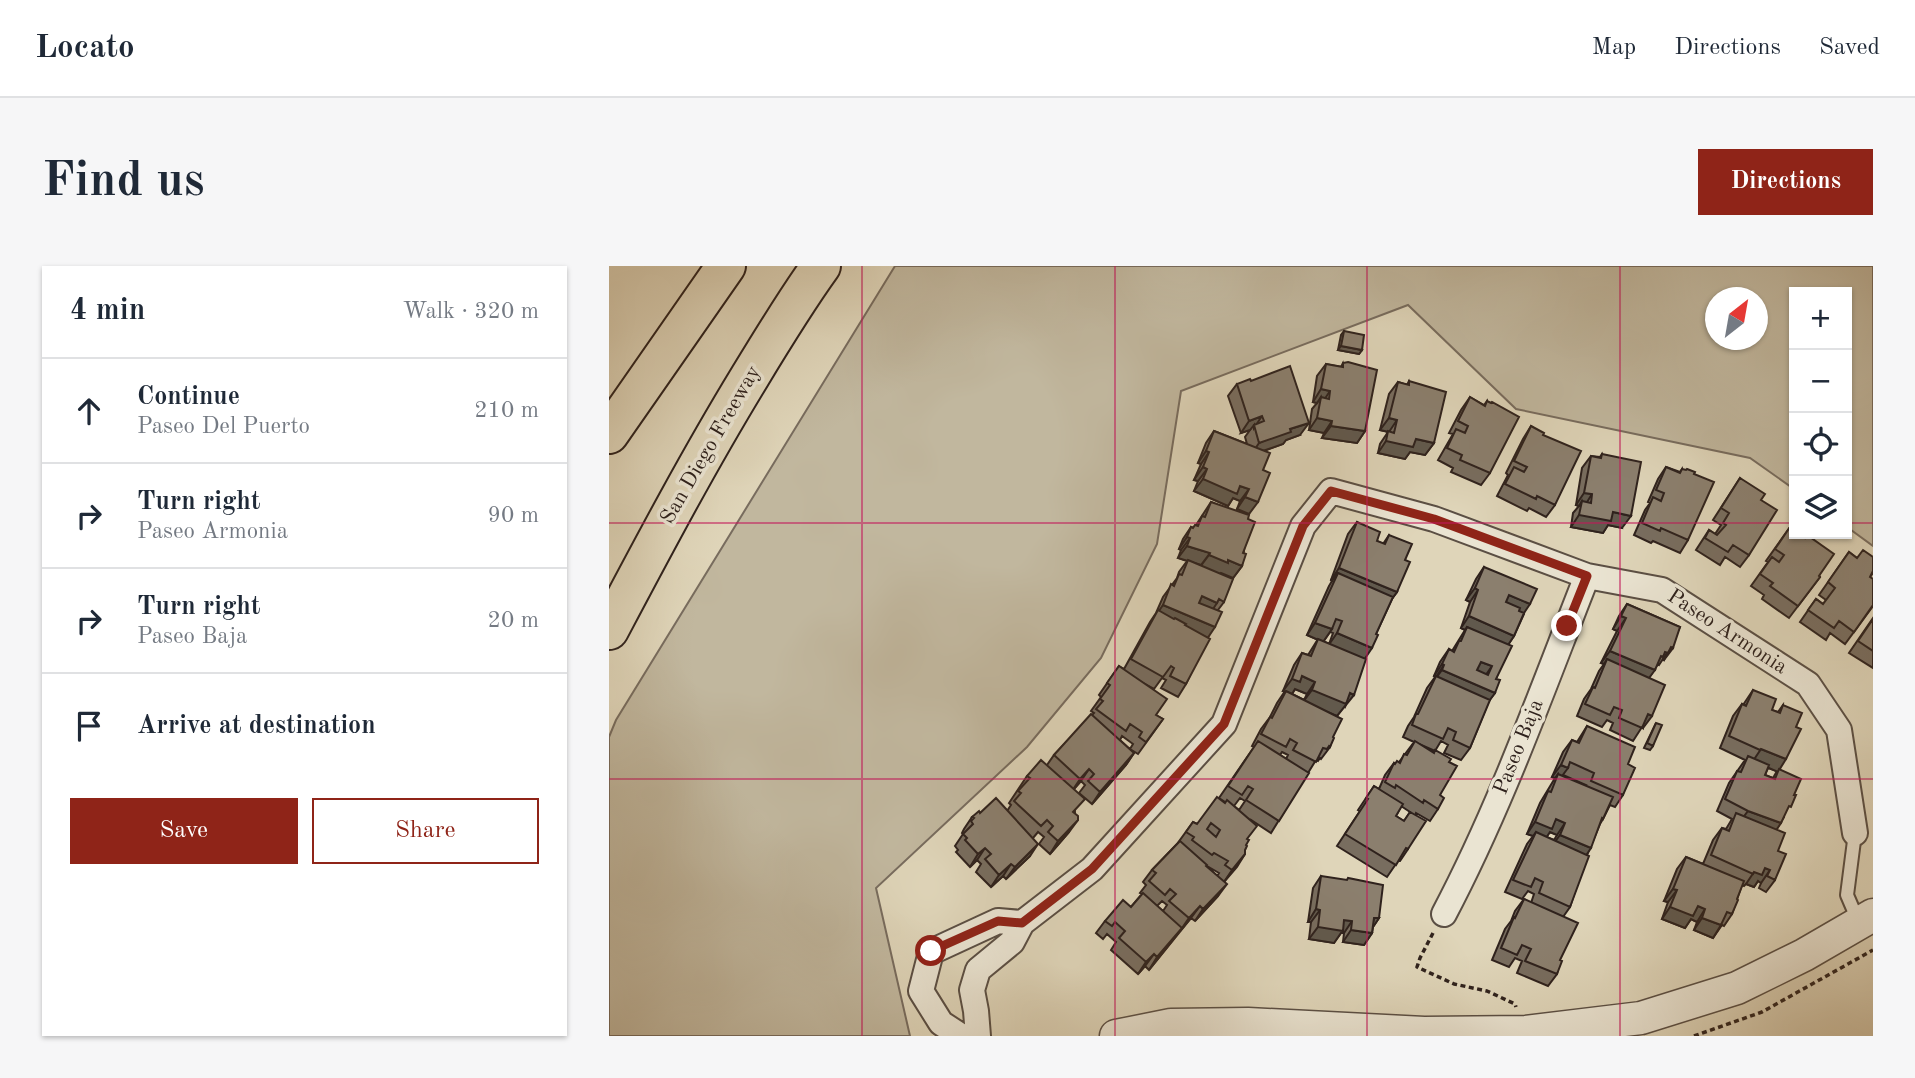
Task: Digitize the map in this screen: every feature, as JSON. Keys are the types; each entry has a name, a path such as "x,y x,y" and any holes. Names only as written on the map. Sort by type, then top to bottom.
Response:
{"highway":[{"path":"609,434 726,266"},
{"name":"San Diego Freeway","path":"609,630 720,427 796,301 821,266"}],"street":[{"name":"Paseo Armonia","path":"1022,923 1092,869 1224,724 1303,526 1331,491 1434,519 1587,576 1662,590 1808,684 1839,730 1854,832"},
{"name":"Paseo Baja","path":"1444,914 1472,861 1503,789 1587,576"},
{"path":"961,1036 941,1023 921,991 931,951 998,921 1022,923 1012,942 978,970 972,990 978,1036"},
{"path":"1116,1036 1171,1025 1248,1024 1424,1033 1526,1032 1641,1018 1737,988 1804,955 1868,929"}],"lane":[{"path":"1854,832 1847,895 1868,929"}],"path":[{"path":"1444,914 1417,967 1454,984 1487,991 1515,1004 1526,1032"},
{"path":"1694,1036 1762,1012 1868,929"}],"shaded area":[{"path":"895,266 1873,266 1873,546 1852,531 1852,287 1789,287 1789,485 1750,458 1516,409 1408,305 1181,391 1157,544 1101,658 1027,747 876,888 910,1036 609,1036 609,737 616,720"}],"building":[{"path":"1344,331 1364,335 1362,350 1341,346"},
{"path":"1343,363 1377,370 1365,431 1331,426 1332,421 1317,418 1321,397 1329,399 1330,391 1321,389 1326,364 1343,367"},
{"path":"1290,366 1309,423 1259,443 1254,425 1264,421 1262,416 1249,421 1237,384"},
{"path":"1409,381 1446,392 1434,443 1416,439 1413,447 1386,441 1388,431 1394,433 1397,420 1389,418 1398,382 1409,385"},
{"path":"1470,397 1485,406 1487,401 1492,402 1519,417 1490,473 1460,460 1462,455 1447,448 1456,429 1465,433 1468,426 1458,421"},
{"path":"1531,426 1544,433 1543,435 1581,451 1555,505 1505,484 1514,467 1524,472 1527,467 1514,461"},
{"path":"1214,431 1270,453 1263,470 1270,473 1258,502 1245,497 1249,489 1240,486 1237,494 1203,479 1207,469 1203,467 1209,452 1206,451"},
{"path":"1602,454 1641,462 1631,516 1613,512 1611,521 1579,515 1582,501 1591,503 1592,494 1584,493 1591,456 1601,458"},
{"path":"1666,467 1680,473 1682,469 1687,469 1714,482 1688,540 1642,523 1653,497 1661,501 1664,493 1656,490"},
{"path":"1740,478 1765,494 1761,500 1777,510 1749,555 1733,545 1728,552 1705,538 1709,530 1717,535 1726,525 1723,523 1729,513 1721,508"},
{"path":"1211,502 1249,515 1248,519 1255,522 1243,553 1246,554 1242,566 1187,546 1191,527 1198,526"},
{"path":"1357,522 1380,532 1377,541 1385,544 1389,535 1412,544 1405,560 1410,562 1397,592 1339,568"},
{"path":"1789,528 1789,539 1813,539 1834,554 1798,606 1770,586 1773,583 1760,574 1772,557 1779,562 1784,555 1775,549"},
{"path":"1863,550 1873,557 1870,577 1873,579 1873,605 1854,632 1839,621 1834,628 1808,610 1816,599 1823,604 1835,588 1828,582 1849,552 1857,558"},
{"path":"1188,560 1233,579 1224,602 1219,599 1217,603 1202,596 1199,603 1222,612 1215,627 1163,605 1171,584 1174,586 1179,574 1182,575"},
{"path":"1484,567 1537,589 1530,604 1509,595 1506,602 1520,608 1519,611 1524,613 1514,636 1469,616 1478,590 1475,588"},
{"path":"1338,573 1393,597 1372,648 1337,633 1342,621 1336,619 1332,629 1315,623"},
{"path":"1627,604 1680,627 1673,648 1661,656 1655,670 1610,651 1626,618 1621,616"},
{"path":"1158,610 1210,639 1186,684 1170,676 1174,668 1171,666 1163,677 1131,659"},
{"path":"1873,619 1873,651 1858,641"},
{"path":"1467,627 1512,646 1496,679 1500,680 1495,693 1442,670 1449,649 1454,652","holes":["1481,662 1492,666 1488,675 1477,670"]},
{"path":"1318,639 1366,659 1354,695 1350,693 1346,704 1312,690 1315,682 1302,676 1300,682 1292,679 1302,653 1311,656"},
{"path":"1607,659 1665,685 1652,716 1648,714 1642,728 1619,718 1622,710 1614,707 1610,715 1585,704"},
{"path":"1119,666 1167,699 1156,715 1163,719 1146,742 1139,737 1142,732 1130,724 1126,731 1096,709 1110,685 1107,683"},
{"path":"1436,676 1490,700 1470,748 1453,740 1456,732 1448,728 1443,739 1412,725"},
{"path":"1753,690 1776,699 1772,710 1780,713 1783,705 1802,713 1796,727 1801,729 1786,759 1729,736 1742,704 1746,706"},
{"path":"1286,691 1342,719 1330,747 1323,748 1316,762 1293,750 1297,743 1290,739 1286,747 1261,734"},
{"path":"1091,714 1134,753 1100,792 1088,781 1094,774 1089,769 1080,779 1054,755"},
{"path":"1656,723 1662,725 1653,746 1647,743"},
{"path":"1587,726 1635,747 1628,764 1635,768 1623,795 1591,781 1594,773 1570,762 1568,768 1561,765 1572,740 1579,743"},
{"path":"1258,741 1309,773 1279,821 1246,800 1253,789 1248,786 1242,795 1228,786"},
{"path":"1415,741 1434,753 1435,750 1451,759 1449,762 1457,766 1440,795 1444,798 1438,809 1424,800 1423,803 1396,785 1395,788 1385,782 1394,763 1400,763"},
{"path":"1748,756 1769,765 1765,775 1775,779 1779,769 1801,779 1791,807 1789,806 1781,823 1725,799 1737,771 1741,772"},
{"path":"1041,760 1085,799 1073,812 1078,816 1078,820 1058,841 1048,832 1053,826 1047,820 1041,826 1014,801 1021,793 1018,791 1030,778 1027,776"},
{"path":"1558,774 1613,797 1591,848 1560,835 1565,823 1556,819 1552,829 1535,822"},
{"path":"1374,786 1403,804 1396,816 1404,821 1410,812 1426,821 1396,865 1345,834"},
{"path":"1217,797 1225,803 1227,800 1257,826 1247,839 1249,840 1245,854 1232,870 1225,865 1228,861 1214,853 1212,855 1192,840 1194,837 1186,832 1193,822 1197,824","holes":["1211,823 1220,830 1216,837 1207,829"]},
{"path":"996,798 1038,844 1015,867 1011,864 999,875 985,859 991,854 985,848 978,854 963,834 973,824 972,817"},
{"path":"1736,813 1785,833 1778,851 1786,854 1775,880 1767,876 1770,870 1765,868 1762,875 1753,874 1711,855 1722,828 1729,831"},
{"path":"1536,832 1589,856 1570,907 1539,893 1543,882 1535,878 1531,887 1513,880"},
{"path":"1180,841 1227,884 1203,909 1200,906 1189,918 1169,901 1176,894 1170,889 1165,895 1149,881 1156,873 1152,870"},
{"path":"1686,857 1744,881 1732,914 1727,912 1721,925 1702,918 1705,909 1698,906 1693,916 1670,907 1677,890 1673,889"},
{"path":"1321,876 1383,885 1379,918 1374,918 1372,933 1351,930 1352,921 1344,920 1343,931 1318,927 1320,910 1316,909"},
{"path":"1143,893 1182,928 1157,957 1154,954 1146,962 1119,938 1125,931 1115,922 1112,926 1105,921 1123,900 1131,907"},
{"path":"1524,899 1578,923 1560,960 1562,961 1557,974 1525,961 1531,949 1522,945 1517,955 1501,948"}],"route":[{"path":"931,951 998,921 1022,923 1092,869 1224,724 1303,526 1331,491 1434,519 1587,576 1567,626"}]}
